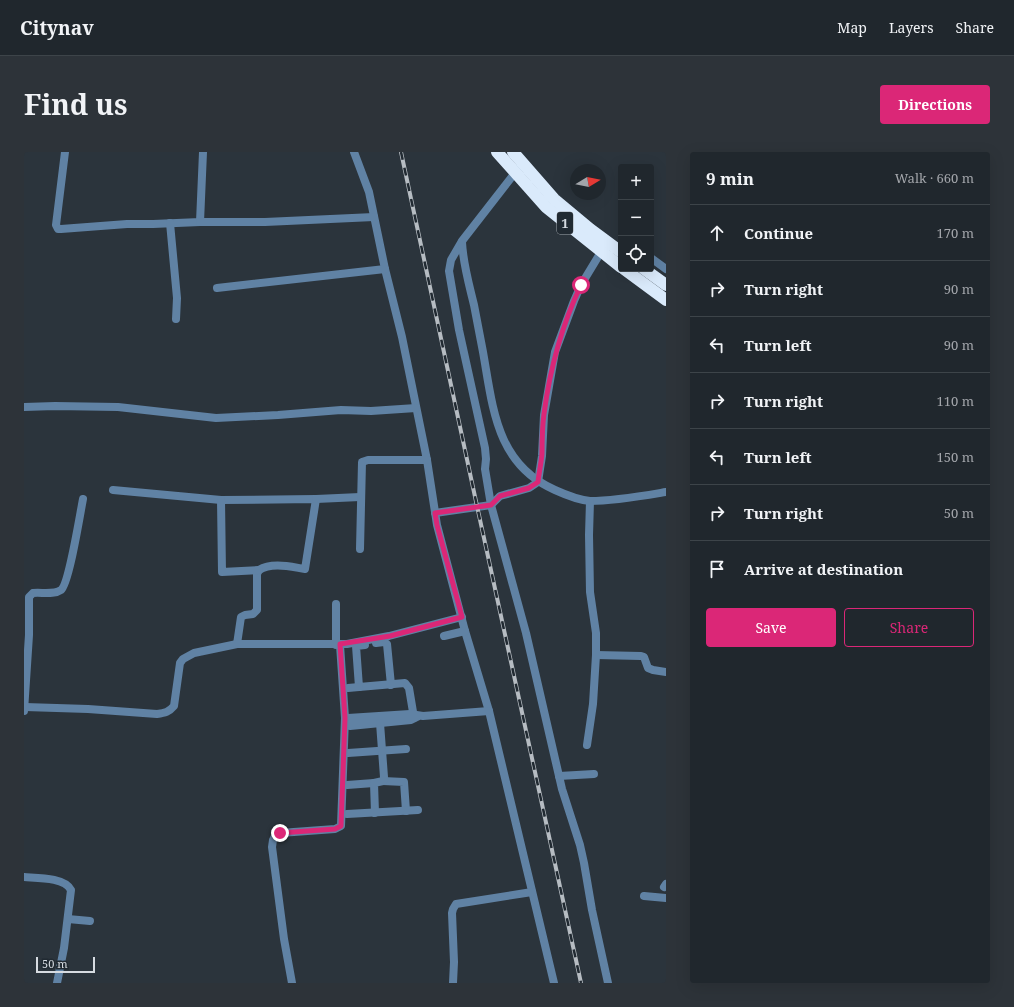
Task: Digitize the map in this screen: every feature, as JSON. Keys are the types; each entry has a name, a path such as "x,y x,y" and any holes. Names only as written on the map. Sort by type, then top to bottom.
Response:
{"highway":[{"name":"1","path":"497,152 546,207 618,265"},
{"name":"1","path":"513,152 554,199 618,250"},
{"path":"628,272 666,300"},
{"path":"648,272 666,285"}],"street":[{"path":"65,152 56,225 58,229 127,224 265,222 374,217"},
{"path":"200,222 203,152"},
{"path":"354,152 369,192 385,269 402,337 427,460 437,525 465,630 489,711 554,983"},
{"path":"522,163 462,241 451,260 449,271 459,330 485,448 486,469 491,505 526,633 558,776 584,863 592,910 608,983"},
{"path":"170,223 177,298 176,319"},
{"path":"462,241 463,257 474,307 490,399 496,420 512,456 524,470 538,482 561,493 590,501 666,492"},
{"path":"435,513 491,505 500,496 529,488 538,482 542,456 544,415 555,352 581,285 601,252"},
{"path":"654,260 666,269"},
{"path":"217,288 385,269"},
{"path":"24,407 118,407 216,418 278,416 341,410 371,411 416,408"},
{"path":"360,549 362,462 368,460 427,460"},
{"path":"113,490 221,500 360,497"},
{"path":"83,499 68,575 62,589 57,592 33,593 29,597 29,635 24,709 81,708 157,714 165,713 170,711 174,706 180,663 183,659 194,653 237,644 338,645 390,636 462,617"},
{"path":"221,500 222,572 259,570 269,566 305,569 316,499"},
{"path":"587,745 593,704 596,656 596,633 590,592 590,501"},
{"path":"237,644 241,617 254,614 257,610 257,574 259,570"},
{"path":"292,983 284,939 272,847 276,834 335,829 341,826 345,718 338,645 336,604"},
{"path":"444,636 465,630"},
{"path":"359,687 356,646 384,642 387,644 391,685"},
{"path":"596,656 641,656 644,657 648,668 666,672"},
{"path":"348,688 404,683 407,685 416,716"},
{"path":"383,781 384,777 379,720 489,711"},
{"path":"348,753 406,749"},
{"path":"558,776 594,774"},
{"path":"347,785 383,781 404,782 406,811"},
{"path":"374,783 375,813"},
{"path":"347,814 418,810"},
{"path":"24,877 59,880 69,886 71,896 64,948 57,983"},
{"path":"453,983 454,928 452,913 454,906 456,904 532,892"},
{"path":"644,896 666,898"},
{"path":"68,920 90,921"}],"railway":[{"path":"401,152 581,983"}],"route":[{"path":"280,833 335,829 341,826 345,718 340,644 390,636 462,617 435,513 491,505 500,496 529,488 538,482 542,456 542,433 546,398 555,352 566,320 581,285"}]}
